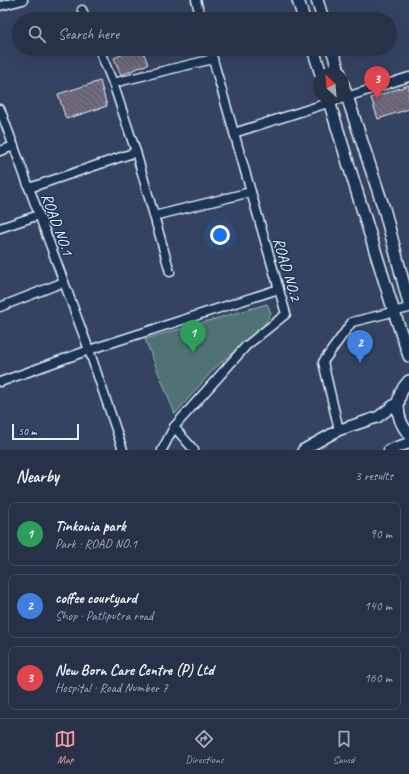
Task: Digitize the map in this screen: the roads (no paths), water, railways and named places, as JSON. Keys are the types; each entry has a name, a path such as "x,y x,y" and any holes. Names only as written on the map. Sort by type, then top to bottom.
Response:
{"main road":[{"path":"298,0 302,12"},
{"path":"317,0 321,12"},
{"path":"315,56 319,68"},
{"path":"334,56 338,68"},
{"path":"330,104 409,356"},
{"path":"349,104 385,212 409,304"},
{"path":"349,165 368,159"},
{"path":"409,381 401,392 398,402 398,414 402,424 409,434"}],"street":[{"path":"0,6 23,0"},
{"path":"196,0 200,12"},
{"path":"102,56 113,83 136,152 170,272"},
{"name":"ROAD NO.2","path":"174,427 246,346 286,314 212,56"},
{"path":"113,83 213,59"},
{"path":"349,97 409,77"},
{"path":"234,133 317,104"},
{"name":"ROAD NO.1","path":"0,109 89,350 123,450"},
{"path":"0,151 14,146"},
{"path":"29,188 136,152"},
{"path":"154,216 251,192"},
{"path":"0,228 39,215"},
{"path":"0,307 64,282"},
{"path":"0,382 89,350 279,289"},
{"path":"339,430 323,362 352,322 409,308"},
{"path":"303,450 339,430 378,417 398,402"},
{"path":"162,450 174,427 194,450"},
{"path":"389,450 409,443"}],"place":[{"name":"New Born Care Centre (P) Ltd","path":"377,99"},
{"name":"Tinkonia park","path":"193,353"},
{"name":"coffee courtyard","path":"360,363"}]}
